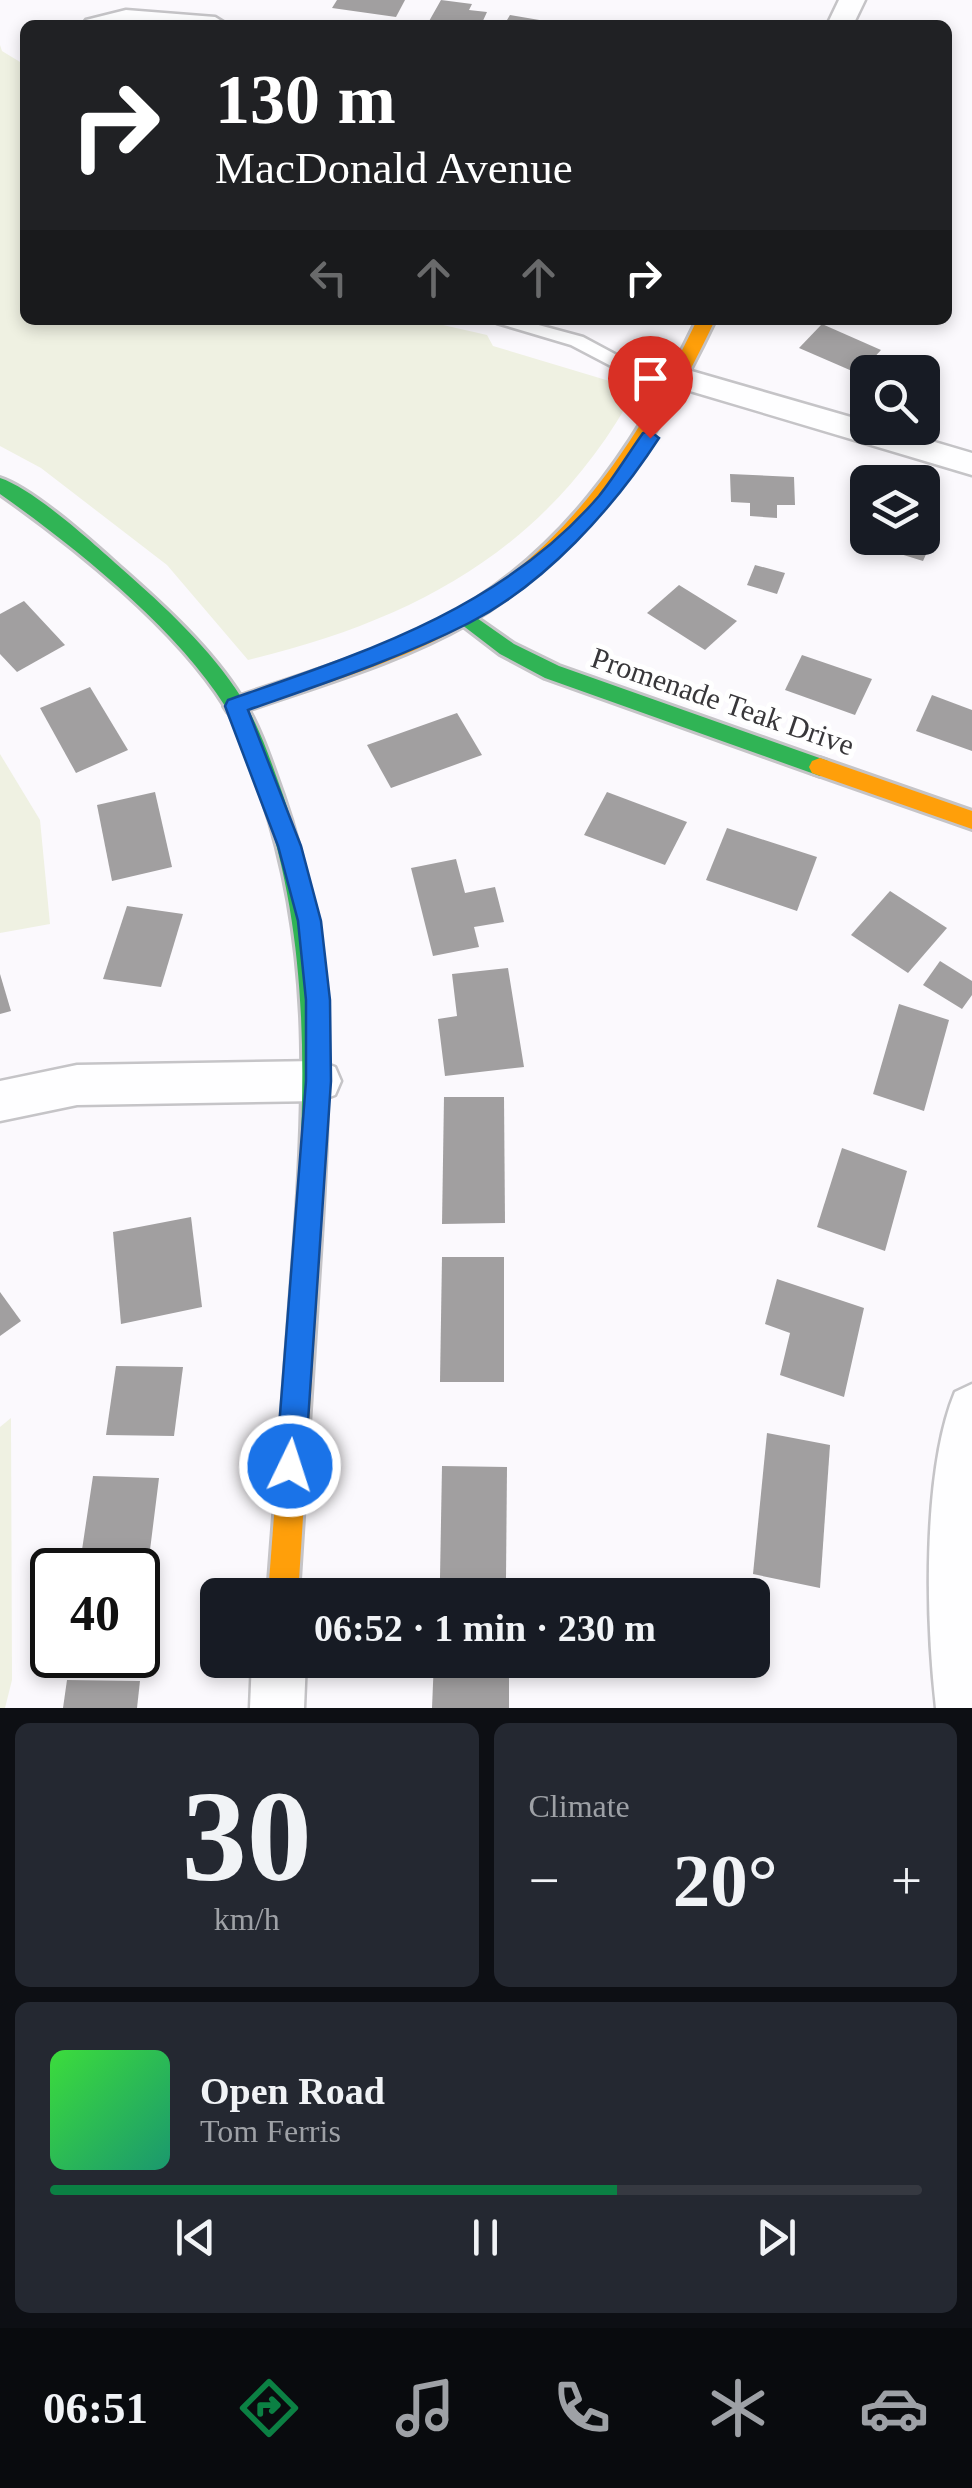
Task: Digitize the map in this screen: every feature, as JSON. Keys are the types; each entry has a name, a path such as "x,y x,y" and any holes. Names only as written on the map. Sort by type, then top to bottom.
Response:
{"street":[{"path":"117,20 151,20"},
{"path":"235,706 359,663 464,616 536,566 605,501 650,438 704,325"},
{"path":"681,378 972,464"},
{"path":"0,485 110,565 171,625 235,706 284,828 309,921 318,1000 319,1081 284,1578"},
{"name":"Promenade Teak Drive","path":"464,616 507,649 552,672 972,820"},
{"path":"0,1101 77,1085 319,1081"},
{"path":"963,1708 954,1580 962,1464 972,1409"},
{"path":"276,1708 278,1678"}],"lane":[{"path":"521,325 577,341 619,363 681,378"}],"shaded area":[{"path":"0,45 2,51 20,62 20,325 443,325 487,335 493,346 636,389 602,444 563,492 521,533 474,568 369,623 248,660 167,565 41,468 0,446"},
{"path":"0,754 40,820 50,924 0,933"},
{"path":"11,1418 12,1680 5,1708 0,1708 0,1427"}],"building":[{"path":"337,0 405,0 396,17 332,8"},
{"path":"441,0 472,4 469,10 487,12 483,20 430,20"},
{"path":"510,15 539,20 507,20"},
{"path":"824,325 881,350 876,355 850,355 850,370 799,348"},
{"path":"730,474 794,477 795,505 777,505 777,518 750,516 750,503 731,502"},
{"path":"904,555 926,555 923,561"},
{"path":"755,565 785,573 777,594 747,585"},
{"path":"679,585 737,621 705,650 647,613"},
{"path":"24,601 65,645 17,672 0,654 0,614"},
{"path":"802,655 872,679 855,715 785,690"},
{"path":"90,687 128,750 76,773 40,708"},
{"path":"932,695 972,710 972,751 916,731"},
{"path":"457,713 482,755 391,788 367,745"},
{"path":"155,792 172,867 112,881 97,805"},
{"path":"607,792 687,822 665,865 584,835"},
{"path":"727,828 817,857 797,911 706,880"},
{"path":"456,859 465,893 495,887 504,922 474,927 479,947 433,956 411,868"},
{"path":"890,891 947,928 908,973 851,935"},
{"path":"127,906 183,914 161,987 103,979"},
{"path":"940,961 972,981 972,995 962,1009 923,985"},
{"path":"508,968 524,1067 445,1076 438,1019 457,1016 452,974"},
{"path":"0,974 11,1011 0,1014"},
{"path":"899,1004 949,1020 924,1111 873,1094"},
{"path":"444,1097 504,1097 505,1223 442,1224"},
{"path":"842,1148 907,1171 885,1251 817,1227"},
{"path":"191,1217 202,1307 121,1324 113,1232"},
{"path":"442,1257 504,1257 504,1382 440,1382"},
{"path":"777,1279 864,1308 844,1397 780,1375 790,1333 765,1324"},
{"path":"0,1292 21,1321 0,1336"},
{"path":"116,1366 183,1367 174,1436 106,1435"},
{"path":"767,1433 830,1445 820,1588 753,1574"},
{"path":"442,1466 507,1467 506,1578 440,1578"},
{"path":"93,1476 159,1478 150,1548 82,1548"},
{"path":"433,1678 509,1678 509,1708 432,1708"},
{"path":"67,1680 140,1681 137,1708 63,1708"}],"traffic: fast":[{"path":"0,485 130,587 223,688 248,732 286,835 310,949 317,1062 308,1239"},
{"path":"464,616 507,649 552,672 820,767"}],"traffic: slow":[{"path":"235,706 408,644 463,617 505,590 543,559 608,488 661,408 704,325"},
{"path":"820,767 972,820"},
{"path":"284,1578 308,1239"}],"route":[{"path":"290,1466 319,1081 318,1000 309,921 290,846 235,706 359,663 464,616 536,566 605,501 650,438"}]}
